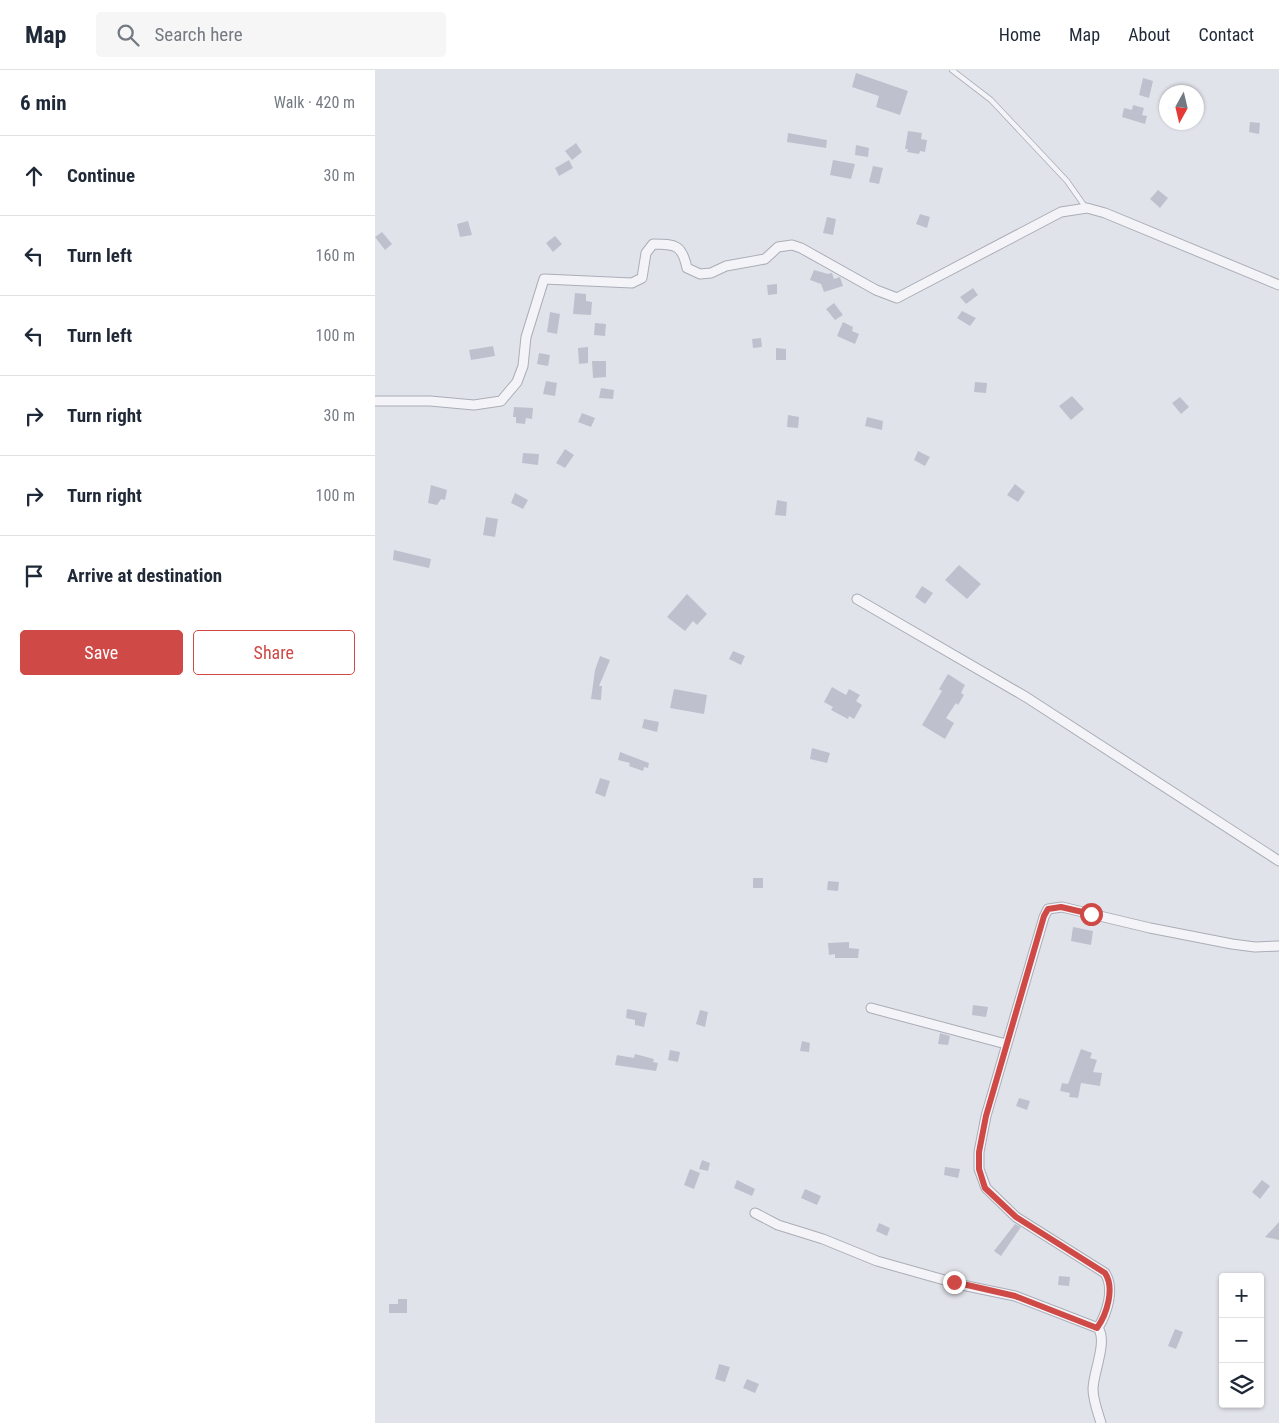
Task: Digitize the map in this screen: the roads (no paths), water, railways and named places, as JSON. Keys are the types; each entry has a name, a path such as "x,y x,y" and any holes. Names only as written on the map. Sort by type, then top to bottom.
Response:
{"street":[{"path":"375,402 430,401 474,405 501,401 517,382 523,366 526,337 544,279 632,283 642,278 646,253 653,244 673,244 684,253 687,268 700,274 711,273 726,266 765,260 778,247 792,245 801,248 876,290 897,298 1061,212 1086,208 1140,226 1279,284"},
{"path":"857,599 1026,697 1279,861"},
{"path":"1097,1328 1104,1315 1110,1291 1105,1273 1016,1217 985,1188 980,1178 981,1137 1006,1044 1046,913 1052,907 1071,909 1150,928 1232,944 1255,947 1279,946"},
{"path":"871,1008 1006,1044"},
{"path":"755,1213 778,1225 823,1239 877,1261 962,1285 1015,1296 1097,1328 1100,1332 1101,1342 1093,1389 1101,1423"}],"lane":[{"path":"953,70 991,100 1067,181 1086,208"}]}
